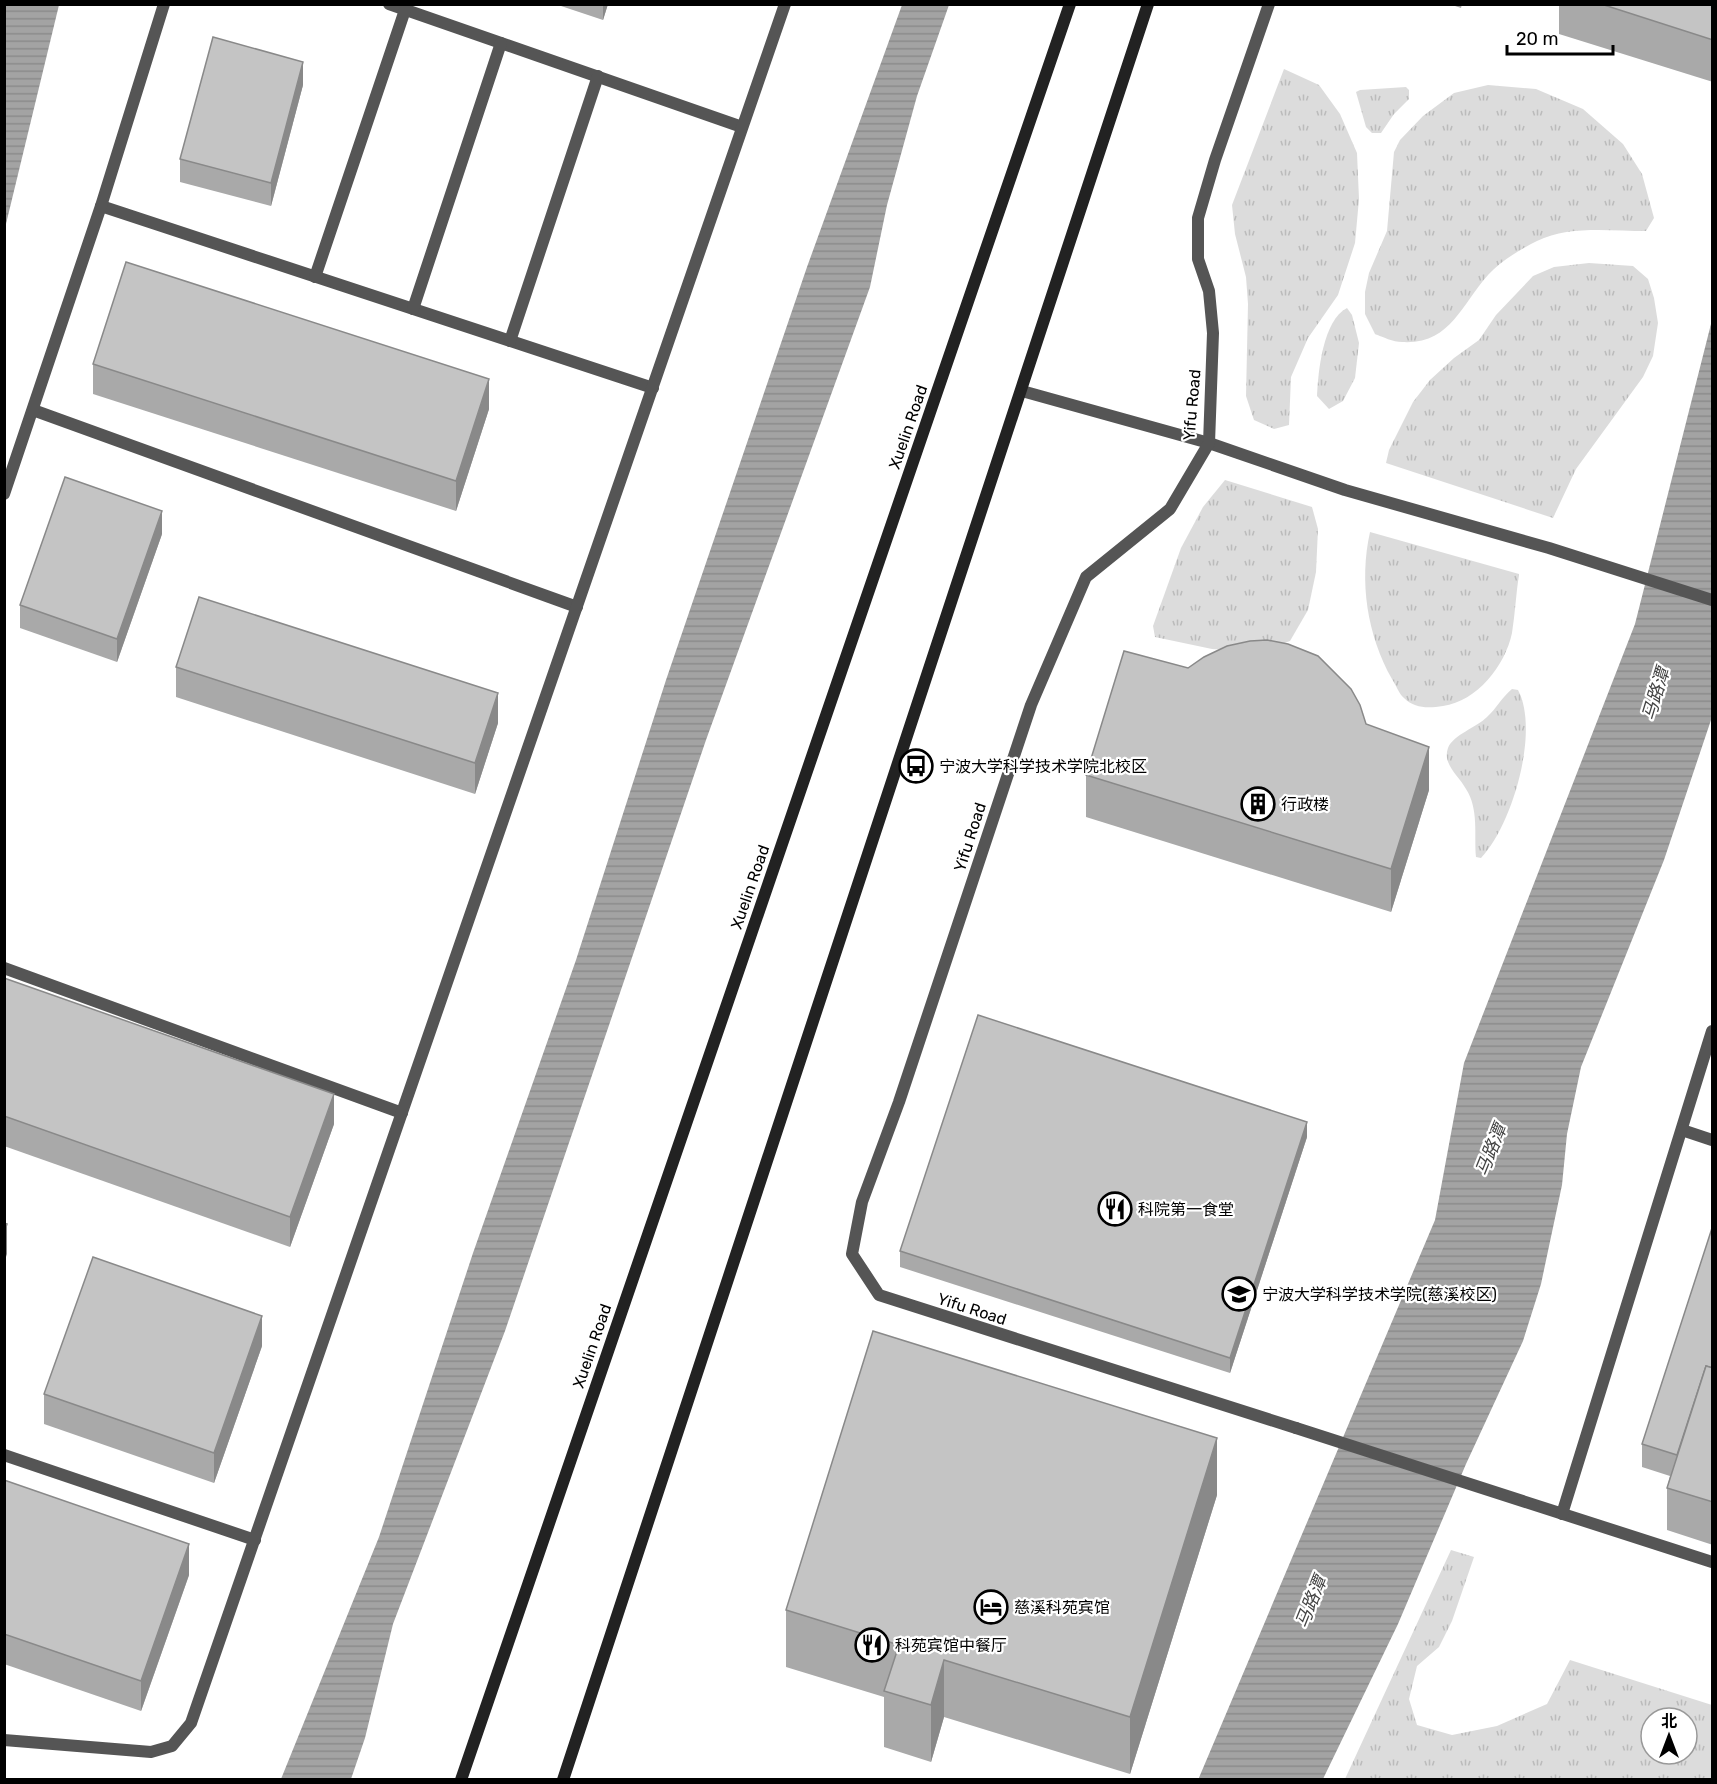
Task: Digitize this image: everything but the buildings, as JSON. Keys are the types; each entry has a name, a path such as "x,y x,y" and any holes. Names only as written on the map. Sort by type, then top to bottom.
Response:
{"main road":[{"name":"Xuelin Road","path":"461,1779 1070,4"},
{"path":"563,1779 1148,4"}],"street":[{"path":"4,494 101,206 164,4"},
{"path":"389,4 742,127"},
{"path":"4,1740 151,1752 172,1746 191,1723 785,4"},
{"name":"Yifu Road","path":"1269,4 1215,160 1198,218 1198,259 1209,291 1213,333 1209,443 1170,509 1086,577 1031,705 899,1102 862,1202 852,1254 879,1295 1713,1562"},
{"path":"315,277 405,10"},
{"path":"413,309 501,43"},
{"path":"510,341 598,76"},
{"path":"101,206 652,388"},
{"path":"1022,391 1209,443 1345,490 1550,548 1713,600"},
{"path":"33,410 577,606"},
{"path":"4,968 402,1113"},
{"path":"1562,1514 1713,1031"},
{"path":"1682,1130 1713,1140"},
{"path":"4,1455 255,1540"}],"green space":[{"path":"1284,69 1319,85 1340,114 1357,153 1359,199 1355,243 1338,295 1308,338 1291,377 1289,425 1274,429 1254,420 1246,396 1248,304 1246,277 1235,234 1232,205"},
{"path":"1488,85 1536,89 1583,109 1623,144 1642,174 1654,218 1646,231 1576,231 1549,236 1530,244 1493,270 1453,321 1432,337 1402,342 1375,334 1365,314 1365,292 1369,273 1387,231 1394,152 1400,140 1423,116 1454,93"},
{"path":"1406,87 1409,90 1409,99 1394,114 1381,133 1372,133 1366,127 1356,92"},
{"path":"1589,263 1633,266 1648,279 1658,323 1653,356 1643,377 1576,469 1553,518 1386,463 1389,450 1413,402 1430,380 1454,358 1479,340 1496,315 1533,276 1554,267"},
{"path":"1347,308 1352,315 1359,343 1355,378 1343,401 1329,409 1317,396 1323,348 1332,323"},
{"path":"1225,480 1312,507 1318,529 1316,572 1308,610 1290,641 1260,652 1212,649 1155,637 1153,626 1181,548 1203,507"},
{"path":"1370,532 1519,574 1512,633 1503,658 1488,680 1467,697 1443,706 1422,707 1408,702 1399,692 1383,662 1371,626 1365,569"},
{"path":"1512,689 1518,690 1524,708 1526,729 1524,753 1512,802 1503,824 1481,858 1476,857 1473,805 1463,784 1449,765 1448,748 1460,735 1483,721"},
{"path":"1451,1550 1474,1557 1452,1621 1439,1647 1417,1666 1409,1699 1417,1725 1452,1735 1497,1726 1547,1704 1570,1660 1712,1705 1712,1779 1345,1779"}],"water":[{"path":"4,5 59,5 5,228"},
{"path":"902,5 949,5 917,96 887,205 870,287 706,740 505,1331 393,1624 365,1738 351,1779 281,1779 379,1537 473,1253 576,960 666,680 807,267"},
{"name":"马路潭","path":"1712,320 1712,717 1664,860 1581,1067 1567,1134 1562,1185 1541,1284 1523,1341 1466,1464 1398,1624 1323,1779 1198,1780 1435,1220 1464,1063 1635,624"}],"place":[{"name":"宁波大学科学技术学院北校区","path":"916,766"},
{"name":"行政楼","path":"1258,804"},
{"name":"科院第一食堂","path":"1115,1209"},
{"name":"宁波大学科学技术学院(慈溪校区)","path":"1239,1294"},
{"name":"慈溪科苑宾馆","path":"991,1607"},
{"name":"科苑宾馆中餐厅","path":"872,1645"}]}
